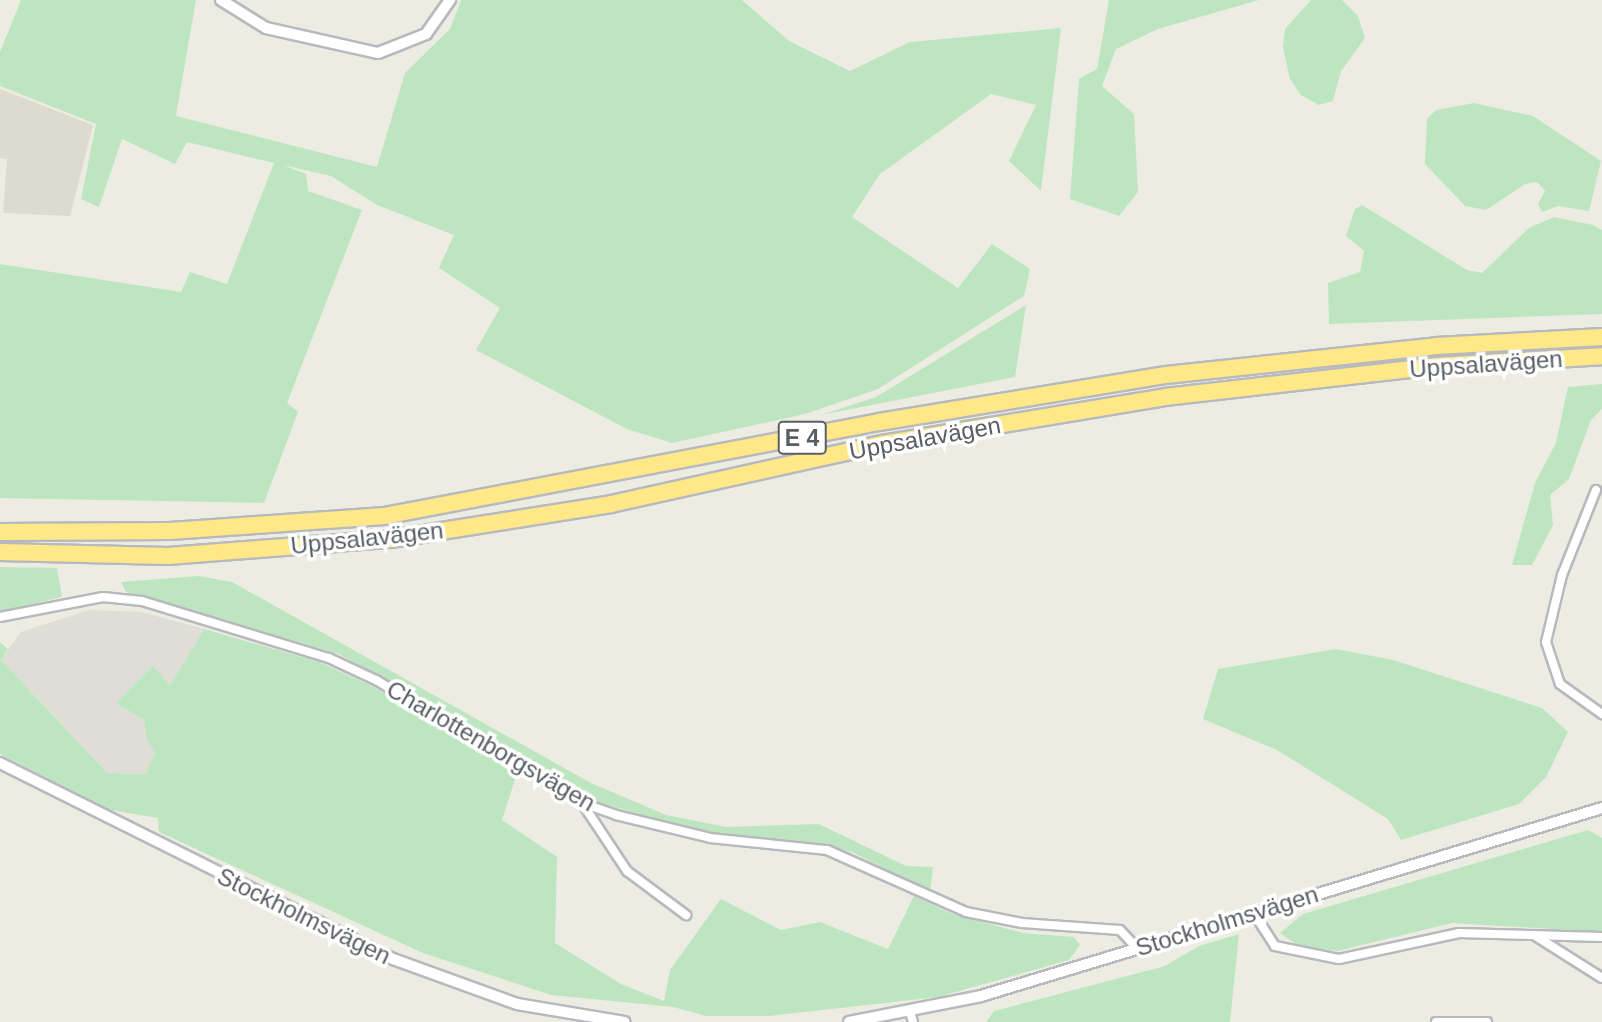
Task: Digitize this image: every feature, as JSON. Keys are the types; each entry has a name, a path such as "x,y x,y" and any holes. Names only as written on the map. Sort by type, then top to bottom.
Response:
{"highway":[{"name":"Uppsalavägen","path":"0,532 170,531 384,516 879,422 1166,375 1436,346 1602,337"},
{"name":"Uppsalavägen","path":"0,552 168,555 391,539 611,504 881,444 1166,397 1436,366 1602,356"}],"street":[{"path":"221,0 266,28 378,53 426,34 450,0"},
{"path":"1596,490 1558,587 1546,642 1560,684 1602,714"},
{"name":"Charlottenborgsvägen","path":"0,617 103,597 142,601 290,645 376,680 582,803 710,838 827,850 966,912 1022,923 1120,930 1137,948"},
{"name":"Stockholmsvägen","path":"0,763 393,959 517,1004 624,1022"},
{"path":"582,803 627,871 686,915"},
{"name":"Stockholmsvägen","path":"849,1022 911,1017 1602,808"},
{"path":"1253,912 1275,946 1339,959 1451,933 1531,933 1602,937"},
{"path":"1531,933 1602,978"},
{"path":"1436,1022 1487,1022"}],"shaded area":[{"path":"0,89 93,125 70,216 3,213 7,159 0,158"},
{"path":"89,610 141,612 204,629 170,687 153,666 116,703 144,720 147,741 155,752 146,774 107,773 1,660 21,632"}],"green space":[{"path":"21,0 196,0 176,116 377,167 405,73 450,29 461,0 742,0 789,41 850,71 910,42 1061,28 1041,191 1009,161 1036,105 991,94 880,174 852,217 958,288 992,244 1030,269 1024,296 878,389 805,414 672,443 627,429 476,350 500,308 439,268 454,235 377,205 331,176 283,165 306,174 308,191 362,210 287,403 298,412 264,503 0,498 0,264 181,292 190,272 227,284 274,163 187,142 175,164 122,139 99,207 81,199 96,124 0,86 0,52"},
{"path":"1109,0 1259,0 1158,29 1116,49 1102,86 1134,114 1138,192 1119,216 1070,199 1079,79 1097,69"},
{"path":"1311,0 1342,0 1358,16 1365,38 1341,71 1333,101 1319,105 1301,95 1290,79 1283,47 1285,29"},
{"path":"1474,103 1533,116 1601,161 1589,211 1558,206 1542,212 1538,204 1545,191 1537,182 1525,184 1486,210 1465,206 1425,164 1427,119 1436,110"},
{"path":"1362,205 1467,270 1482,273 1529,228 1554,217 1593,225 1602,230 1602,314 1329,324 1328,283 1360,272 1364,251 1346,236 1355,209"},
{"path":"1026,305 1015,377 821,415 876,397"},
{"path":"1602,384 1602,409 1591,420 1569,479 1550,495 1553,525 1532,565 1512,565 1535,483 1556,443 1568,387"},
{"path":"0,567 57,568 62,597 0,612"},
{"path":"199,576 232,582 591,783 666,815 726,827 819,824 906,866 933,867 930,892 854,853 823,844 700,832 588,799 339,654 126,592 121,582"},
{"path":"204,629 319,662 372,686 517,773 502,820 557,857 555,943 621,984 664,1001 670,970 721,899 781,930 820,922 888,949 914,896 950,913 1023,933 1074,937 1080,945 1069,960 938,997 769,1016 706,1016 673,1007 551,995 423,953 159,832 158,818 110,810 0,754 0,642 8,649 1,660 107,773 146,774 155,752 147,741 144,720 116,703 153,666 170,686"},
{"path":"1336,649 1393,660 1542,708 1568,732 1546,777 1519,804 1401,840 1388,819 1277,750 1203,719 1218,669"},
{"path":"1588,830 1602,838 1602,932 1452,923 1337,951 1299,946 1280,933 1303,914"},
{"path":"1239,934 1230,1022 986,1022 994,1011 1165,966 1199,946"}]}
